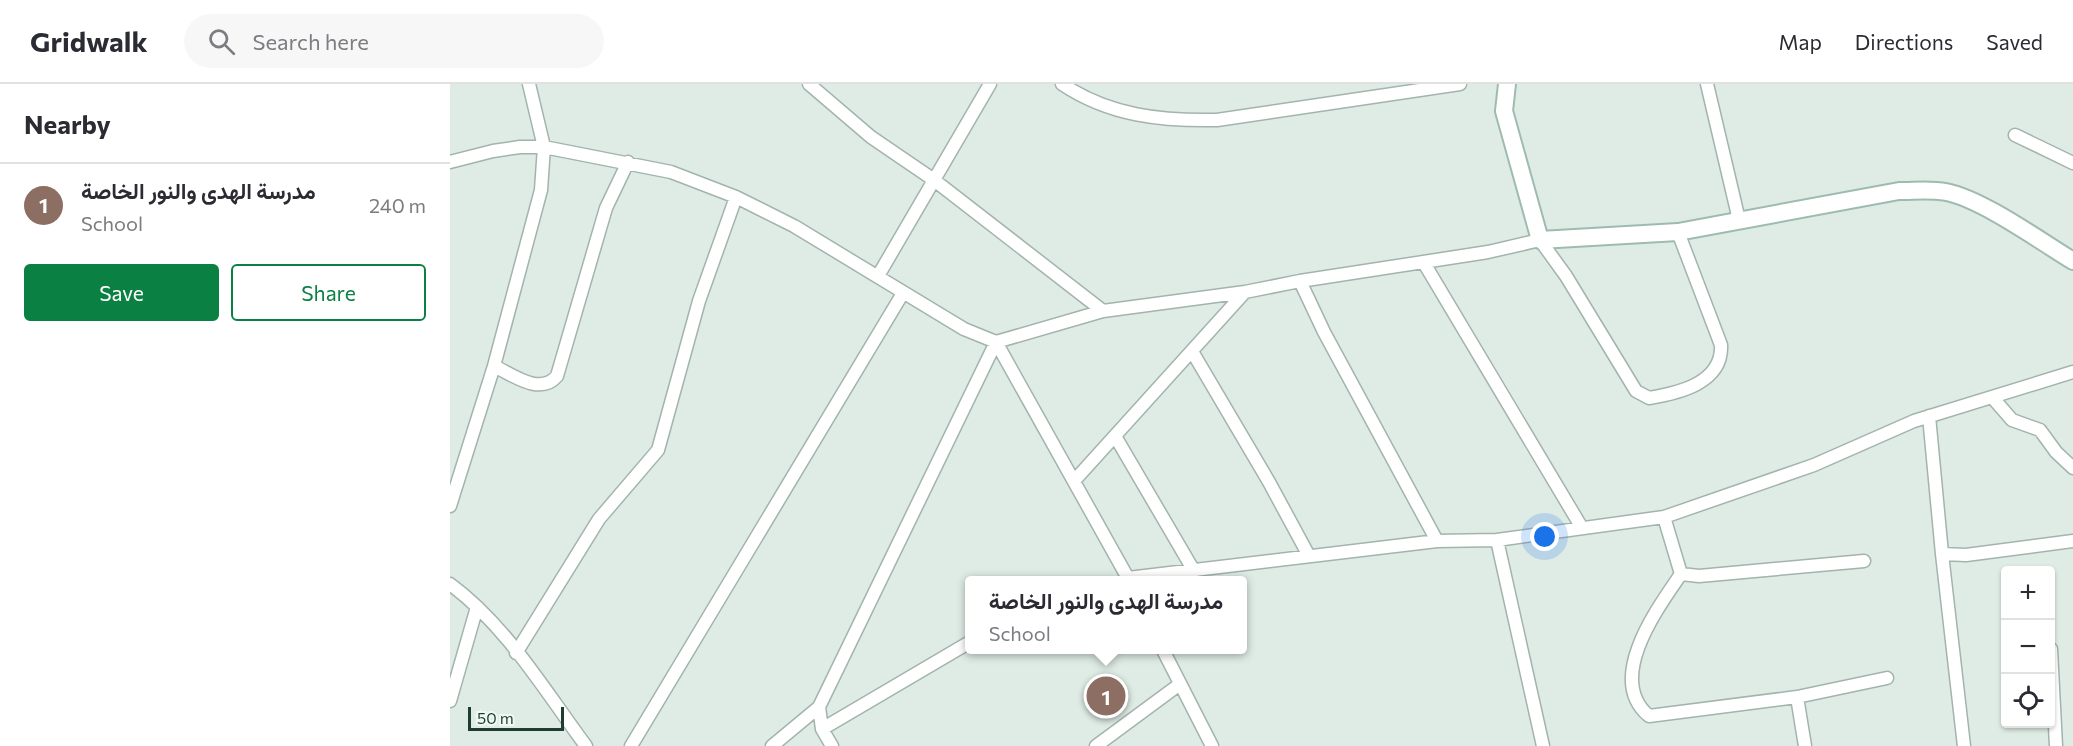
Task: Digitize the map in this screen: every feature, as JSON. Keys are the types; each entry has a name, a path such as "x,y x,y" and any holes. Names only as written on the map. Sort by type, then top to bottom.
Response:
{"street":[{"path":"450,506 494,366 538,201 544,147 529,84"},
{"path":"809,84 871,137 934,180 1103,311"},
{"path":"878,276 990,84"},
{"path":"1062,84 1096,104 1120,112 1184,120 1217,120 1460,84"},
{"path":"1507,84 1504,111 1540,240 1566,276 1636,391 1649,398 1688,388 1706,379 1721,362 1721,345 1678,232"},
{"path":"1707,84 1739,220"},
{"path":"2015,135 2073,163"},
{"path":"450,162 493,151 519,147 544,147 671,172 736,197 794,226 964,329 996,342 1103,311 1245,292 1300,281 1424,263 1540,240 1678,232 1899,191 1948,192 1974,203 2073,261"},
{"path":"494,366 537,386 550,383 557,376 606,208 628,162"},
{"path":"516,653 599,519 658,450 699,301 736,197"},
{"path":"1424,263 1582,528"},
{"path":"1300,281 1324,332 1437,541"},
{"path":"1074,481 1245,292"},
{"path":"631,746 903,293"},
{"path":"996,342 1127,576"},
{"path":"772,746 819,707 996,342"},
{"path":"1192,353 1258,462 1309,556"},
{"path":"1153,576 1437,541 1497,540 1664,517 1814,465 1929,416 2073,372"},
{"path":"1992,397 2012,420 2040,430 2056,452 2073,468"},
{"path":"1929,416 1964,746"},
{"path":"1115,436 1194,571"},
{"path":"1664,517 1681,574"},
{"path":"1497,540 1543,746"},
{"path":"1942,554 1966,555 2073,541"},
{"path":"1681,574 1699,576 1864,561"},
{"path":"1681,574 1658,607 1635,655 1631,683 1640,708 1649,716 1674,715 1797,697 1887,678"},
{"path":"450,584 477,608 516,653 586,746"},
{"path":"450,701 477,608"},
{"path":"822,729 965,644"},
{"path":"1165,654 1212,746"},
{"path":"2052,674 2056,746"},
{"path":"1096,746 1180,684"},
{"path":"1797,697 1804,746"},
{"path":"819,707 822,729 832,746"}],"place":[{"name":"مدرسة الهدى والنور الخاصة","path":"1106,696"}]}
